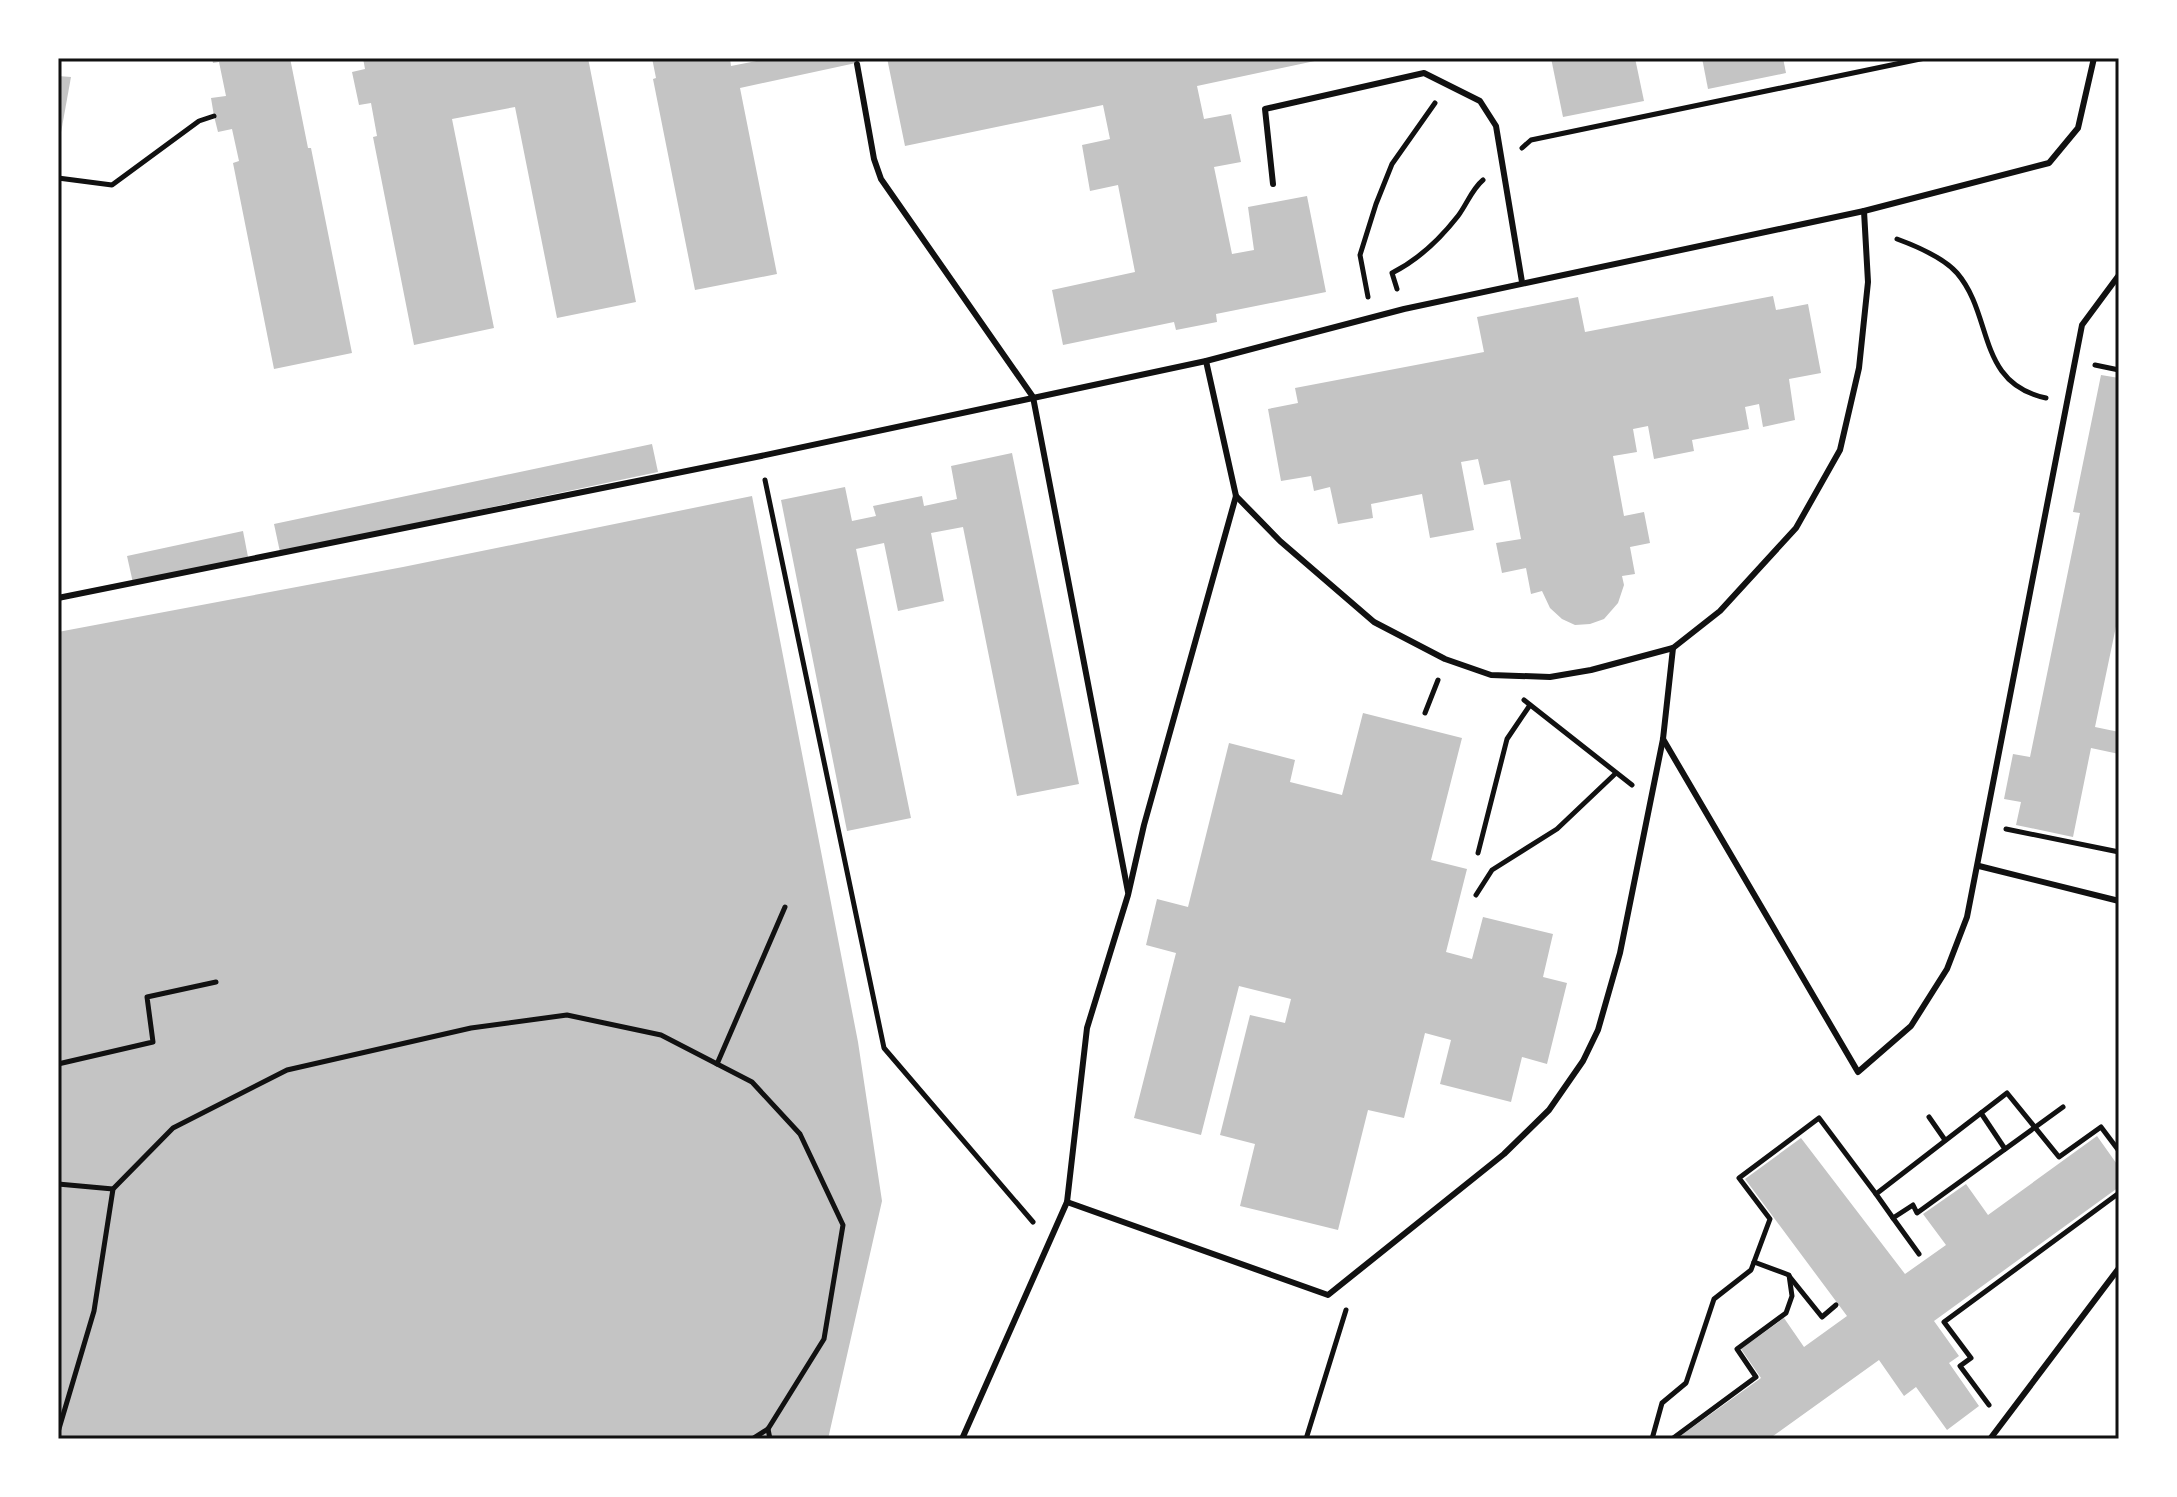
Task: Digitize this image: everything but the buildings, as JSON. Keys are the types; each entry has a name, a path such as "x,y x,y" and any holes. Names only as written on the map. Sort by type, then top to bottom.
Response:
{"lane":[{"path":"58,598 761,456 1206,361 1404,309 1864,211 2049,163 2078,128 2094,58"},
{"path":"857,64 874,159 881,179 1033,397 1128,895"},
{"path":"1273,184 1265,109 1424,73 1480,101 1496,126 1522,282"},
{"path":"1236,496 1280,541 1374,622 1445,659 1491,675 1550,677 1591,670 1673,648 1720,611 1796,528 1840,450 1859,368 1868,282 1864,211"},
{"path":"1663,739 1858,1072 1911,1026 1947,969 1967,917 2082,325 2119,275"},
{"path":"962,1439 1067,1202 1087,1028 1128,895 1144,825 1236,496 1206,361"},
{"path":"1067,1202 1328,1295 1504,1154 1549,1110 1583,1061 1598,1030 1620,953 1663,739 1673,648"},
{"path":"1979,866 2119,901"},
{"path":"1990,1439 2119,1268"}],"path":[{"path":"1404,309 1392,273 1414,262 1458,216 1477,184 1531,140 1925,58"},
{"path":"1371,318 1360,255 1376,204 1392,164 1447,83"},
{"path":"58,178 112,185 199,121 214,116"},
{"path":"1897,239 1917,246 1956,272 1974,303 1984,337 1996,362 2014,387 2042,398"},
{"path":"761,456 884,1048 1050,1240"},
{"path":"1425,713 1445,659"},
{"path":"1491,675 1615,774 1651,798"},
{"path":"1478,853 1507,739 1550,677"},
{"path":"1476,895 1492,870 1557,829 1615,774"},
{"path":"1987,825 2119,852"},
{"path":"717,1064 785,907"},
{"path":"58,1064 153,1042 147,997 216,982"},
{"path":"58,1432 94,1311 113,1189 173,1128 287,1070 471,1028 567,1015 661,1035 752,1082 800,1134 843,1225 824,1339 768,1429 752,1439"},
{"path":"1876,1194 2007,1093 2059,1157 2101,1127 2119,1151"},
{"path":"1893,1218 1913,1205 1917,1213 2063,1107"},
{"path":"1981,1113 2005,1149"},
{"path":"1929,1117 1945,1140"},
{"path":"1652,1439 1662,1403 1686,1383 1714,1299 1751,1270 1770,1219 1739,1178 1819,1118 1919,1254"},
{"path":"58,1184 113,1189"},
{"path":"2002,1423 1960,1366 1971,1358 1944,1322 2119,1193"},
{"path":"1754,1262 1789,1275 1822,1317 1836,1305"},
{"path":"1306,1439 1358,1271"},
{"path":"1672,1439 1756,1377 1737,1349 1786,1313 1792,1296 1789,1275"},
{"path":"768,1429 770,1439"}]}
